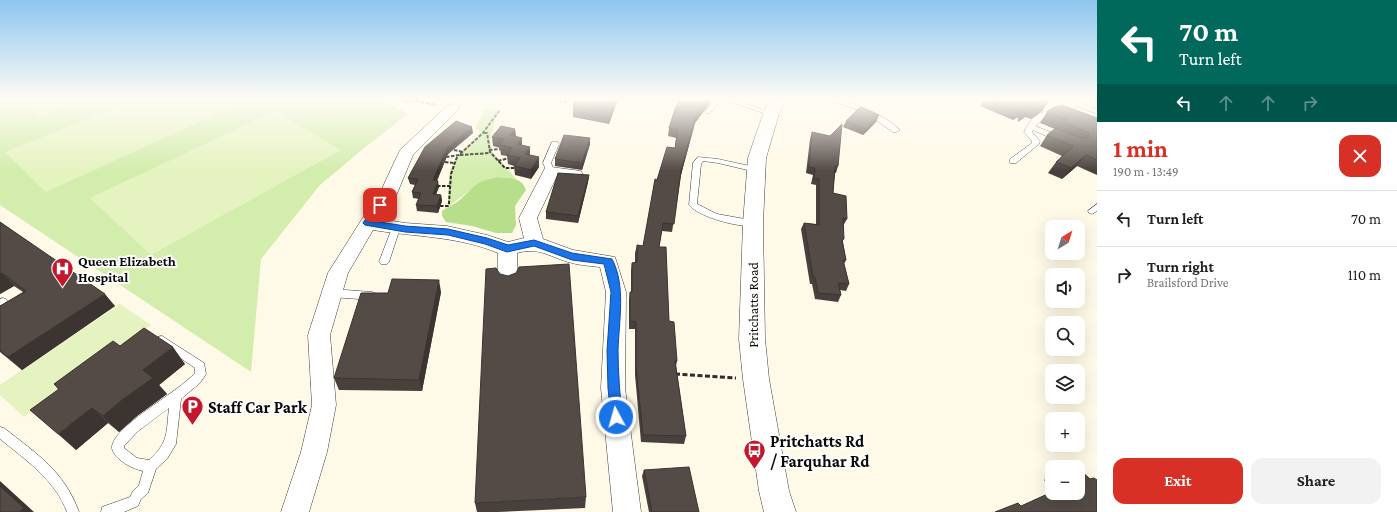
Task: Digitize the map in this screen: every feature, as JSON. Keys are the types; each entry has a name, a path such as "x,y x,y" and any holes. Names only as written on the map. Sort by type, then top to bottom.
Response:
{"street":[{"path":"295,512 314,452 324,406 319,335 338,273 368,223 387,196 406,153 437,123"},
{"name":"Pritchatts Road","path":"769,123 757,158 756,170 753,223 752,339 756,378 774,492 780,512"},
{"path":"534,243 528,218 551,172 575,175"},
{"path":"368,223 396,228 448,232 487,241 507,249 534,243 572,256 608,262 616,292 613,388 627,512"},
{"path":"507,249 508,280"}],"lane":[{"path":"885,123 896,130"},
{"path":"1013,161 1036,141 1028,132 1033,123"},
{"path":"1030,126 1069,143"},
{"path":"551,172 547,163 555,144"},
{"path":"753,223 710,217 693,205 697,162 701,158 756,170"},
{"path":"384,262 396,228"},
{"path":"332,293 382,296"},
{"path":"151,466 140,466 128,461 118,450 118,444 132,430 176,397 198,378 202,371 196,362 154,335"},
{"path":"107,512 131,507 137,495 144,489 151,466 163,455 170,444 176,397"},
{"path":"0,432 39,463 63,488 71,503 73,512"}],"path":[{"path":"440,206 448,206 451,200 450,180 454,163 458,155 483,133 490,123"},
{"path":"483,133 487,133 490,153 498,161 508,169 520,169"},
{"path":"488,138 493,138"},
{"path":"454,150 462,152"},
{"path":"489,150 504,150"},
{"path":"446,157 490,153"},
{"path":"498,161 505,158 512,158"},
{"path":"445,162 454,163"},
{"path":"436,186 450,186"},
{"path":"669,374 756,378"}],"green space":[{"path":"0,123 397,123 320,185 261,259 251,372 0,205"},
{"path":"77,123 198,123 46,192 5,152"},
{"path":"250,123 295,123 341,150 151,255 90,198"},
{"path":"478,123 494,123 490,140 493,152 516,179 498,177 482,182 442,211 448,205 451,169 458,156 481,132 475,128"},
{"path":"498,177 518,180 526,190 515,206 516,225 512,233 496,233 472,226 446,222 442,216 442,211 459,201 480,182"},
{"path":"120,304 151,325 24,417 0,395 0,385"}],"building":[{"path":"454,123 461,123 472,127 447,148 433,180 438,181 433,194 441,195 437,206 416,205 421,193 412,192 418,179 408,178 425,147"},
{"path":"671,123 694,123 681,171 674,224 663,223 659,247 666,247 669,321 674,322 677,361 675,361 686,436 643,435 636,367 636,322 630,321 632,263 637,262 637,245 643,246 655,179 657,180 667,147 675,148 678,130 669,128"},
{"path":"851,123 872,123 866,129"},
{"path":"1065,123 1097,123 1097,160 1086,155 1071,168 1056,162 1074,146 1047,135 1056,128 1081,138 1088,138 1089,133"},
{"path":"842,124 838,166 835,166 833,193 846,196 847,219 843,218 844,239 842,240 846,260 843,260 849,284 838,283 841,295 818,293 815,277 813,277 804,223 819,225 819,179 814,178 815,168 809,167 812,132 830,136"},
{"path":"501,126 515,129 510,135 522,138 517,144 530,147 525,154 539,157 531,170 514,166 520,158 507,155 512,148 500,145 504,139 492,137"},
{"path":"564,135 590,138 582,163 555,159"},
{"path":"558,173 589,175 578,216 546,212"},
{"path":"0,222 105,294 8,357 0,351 0,306 26,291 2,273 0,274"},
{"path":"569,264 586,497 475,503 486,269 496,268 500,274 508,276 516,273 519,267"},
{"path":"392,279 439,280 419,380 334,378 361,293 388,293"},
{"path":"144,328 173,347 143,370 153,378 122,400 103,416 92,408 58,434 30,410 59,389 54,384 113,341 120,346"},
{"path":"689,467 699,512 652,512 644,470"},
{"path":"1085,474 1090,479 1094,478 1097,480 1097,512 995,512 1018,503 1021,506 1045,495 1045,500 1085,500"},
{"path":"0,486 24,508 19,512 0,512"}],"place":[{"name":"Queen Elizabeth Hospital","path":"63,288"},
{"name":"Staff Car Park","path":"192,426"},
{"name":"Pritchatts Rd / Farquhar Rd","path":"755,470"}],"route":[{"path":"380,205 368,223 405,229 448,232 487,241 507,249 522,244 534,243 572,256 608,262 616,292 613,388 616,417"}]}
